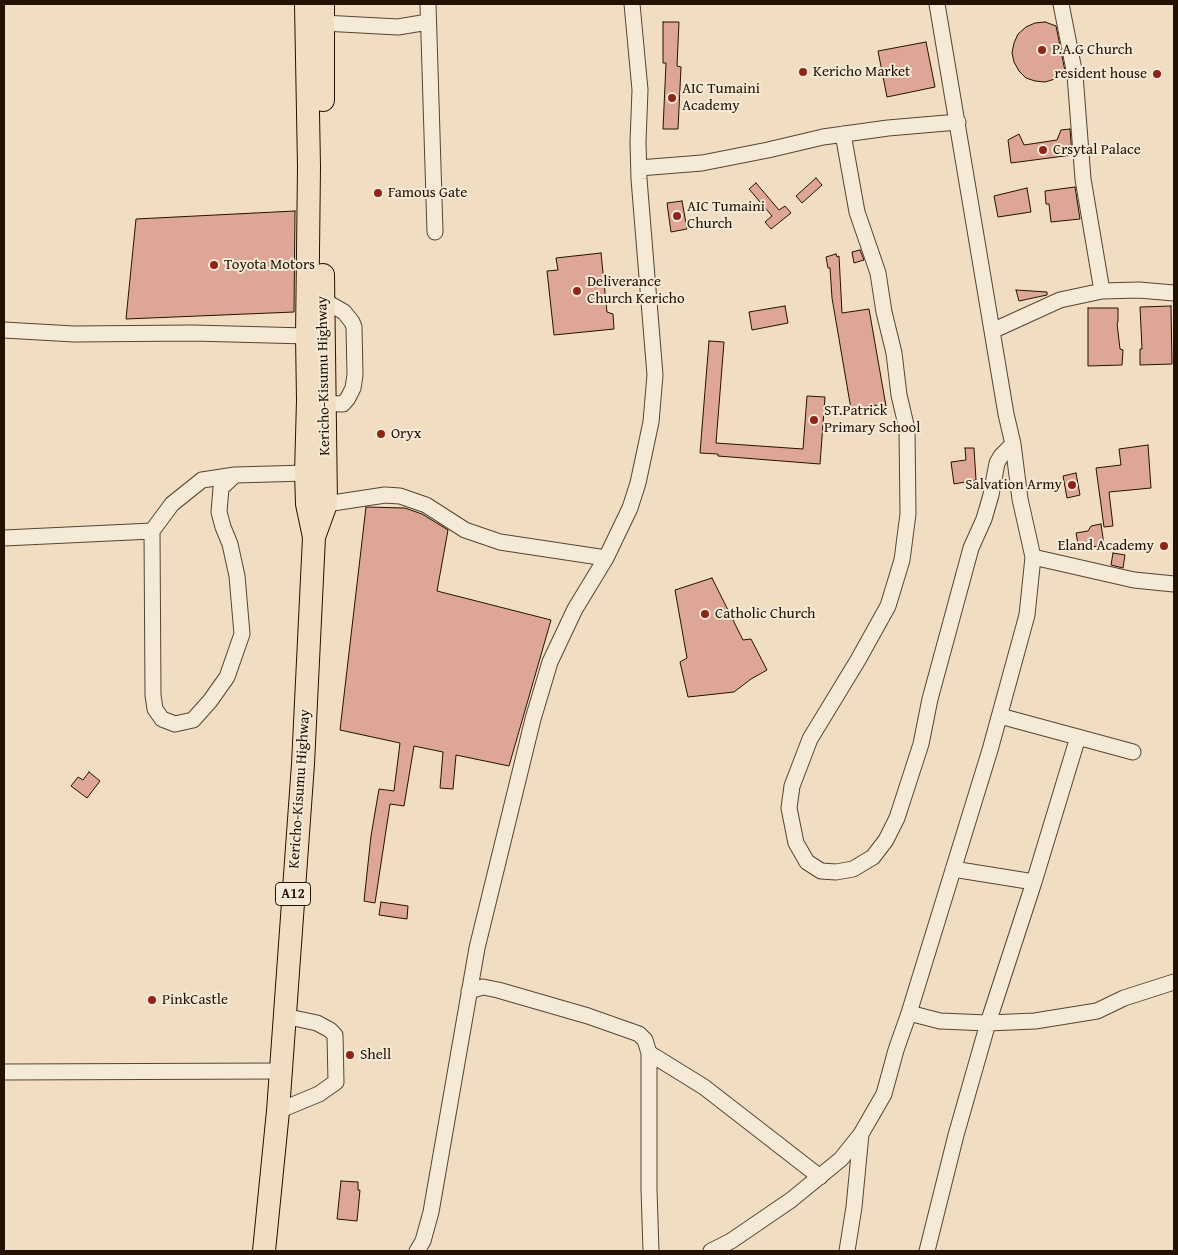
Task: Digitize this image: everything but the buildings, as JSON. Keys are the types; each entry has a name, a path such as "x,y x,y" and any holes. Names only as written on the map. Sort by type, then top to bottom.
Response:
{"highway":[{"name":"Kericho-Kisumu Highway","path":"264,1251 278,1111 303,764 316,504 315,298 309,167 306,4"},
{"name":"Kericho-Kisumu Highway","path":"316,504 306,474 316,403 307,336 315,298 323,13"}],"street":[{"path":"428,4 435,232"},
{"path":"417,1251 423,1240 431,1212 477,948 514,791 550,662 575,609 606,558 630,508 638,483 651,422 655,375 639,168 640,90 632,4"},
{"path":"711,1251 731,1241 791,1200 841,1158 861,1134 884,1094 1000,716 1027,615 1034,557 1020,499 1013,444 1006,414 937,4"},
{"path":"1061,4 1075,75 1083,179 1102,291"},
{"path":"323,13 398,27 428,22"},
{"path":"639,168 702,163 843,134 958,122"},
{"path":"843,134 857,212 878,273 884,312 894,353 899,395 907,429 908,506 902,560 888,606 810,739 792,786 789,808 796,842 807,862 821,871 836,872 853,869 873,857 886,840 897,818 921,744 930,699 971,548 984,519 991,495 997,463 1013,444"},
{"path":"992,331 1060,300 1102,291 1132,290 1174,293"},
{"path":"315,298 344,312 352,322 354,327 355,375 353,388 348,398 342,404 316,403"},
{"path":"4,330 74,334 193,333 307,336"},
{"path":"235,475 221,488 219,512 238,576 242,634 227,677 210,701 193,720 174,724 162,718 155,709 153,695 152,532 172,504 202,480 235,475 306,474"},
{"path":"316,504 385,495 400,496 426,505 465,530 500,542 606,558"},
{"path":"4,538 152,532"},
{"path":"1034,557 1134,580 1174,584"},
{"path":"1000,716 1133,752"},
{"path":"927,1251 953,1144 988,1023 1034,882 1078,737"},
{"path":"953,869 1034,882"},
{"path":"909,1013 940,1020 988,1023 1034,1021 1097,1010 1124,998 1174,982"},
{"path":"469,991 478,987 490,988 588,1016 639,1034 645,1040 649,1053 651,1251"},
{"path":"278,1111 319,1094 336,1082 335,1035 317,1023 284,1016"},
{"path":"649,1053 704,1087 820,1176"},
{"path":"4,1072 280,1071"},
{"path":"847,1251 854,1207 861,1134"}],"place":[{"name":"P.A.G Church","path":"1042,50"},
{"name":"Kericho Market","path":"803,72"},
{"name":"resident house","path":"1157,74"},
{"name":"AIC Tumaini Academy","path":"672,98"},
{"name":"Crsytal Palace","path":"1043,150"},
{"name":"Famous Gate","path":"378,193"},
{"name":"AIC Tumaini Church","path":"677,216"},
{"name":"Toyota Motors","path":"214,265"},
{"name":"Deliverance Church Kericho","path":"577,291"},
{"name":"ST.Patrick Primary School","path":"814,420"},
{"name":"Oryx","path":"381,434"},
{"name":"Salvation Army","path":"1072,485"},
{"name":"Eland Academy","path":"1164,546"},
{"name":"Catholic Church","path":"705,614"},
{"name":"PinkCastle","path":"152,1000"},
{"name":"Shell","path":"350,1055"}]}
